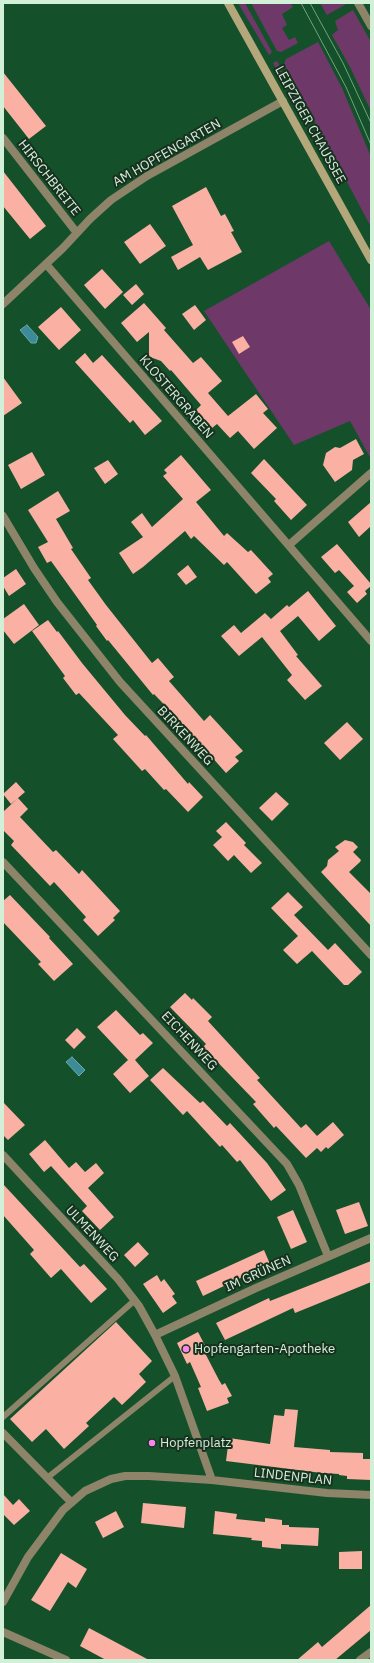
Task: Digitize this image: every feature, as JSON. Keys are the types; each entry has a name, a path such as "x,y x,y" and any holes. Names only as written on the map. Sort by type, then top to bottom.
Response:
{"main road":[{"name":"LEIPZIGER CHAUSSEE","path":"228,3 371,260"}],"street":[{"path":"358,3 371,26"},
{"name":"AM HOPFENGARTEN","path":"3,304 77,234 96,212 133,185 283,101"},
{"name":"HIRSCHBREITE","path":"3,138 77,234"},
{"name":"KLOSTERGRABEN","path":"46,264 289,544 371,641"},
{"path":"289,544 371,473"},
{"name":"BIRKENWEG","path":"3,516 34,568 54,597 120,682 371,955"},
{"name":"EICHENWEG","path":"3,862 287,1164 296,1179 328,1256"},
{"name":"ULMENWEG","path":"3,1155 118,1279 135,1300 156,1335"},
{"name":"IM GRÜNEN","path":"156,1335 242,1294 371,1238"},
{"path":"3,1602 22,1568 42,1537 71,1502 94,1486 119,1477 139,1475 212,1480 175,1376 156,1335"},
{"path":"3,1433 71,1502"},
{"name":"LINDENPLAN","path":"212,1480 313,1492 371,1494"},
{"path":"3,1632 66,1660"},
{"path":"360,1660 371,1652"}],"lane":[{"path":"3,1417 135,1300"},
{"path":"47,1478 175,1376"}],"shaded area":[{"path":"238,3 245,3 272,52 269,55"},
{"path":"251,3 290,3 293,7 282,14 287,25 282,28 289,40 295,37 298,43 281,52 277,51"},
{"path":"320,3 348,3 327,15"},
{"path":"353,10 371,42 371,111 350,67 332,35 338,30 335,21"},
{"path":"318,42 342,88 371,157 371,227 284,64 286,59"},
{"path":"277,61 304,111 301,112 273,63"},
{"path":"329,241 371,310 371,459 350,421 294,445 204,311"}],"water":[{"path":"27,325 38,337 36,343 31,343 20,330"},
{"path":"72,1057 85,1070 79,1076 66,1062"}],"building":[{"path":"3,72 46,126 29,139 3,106"},
{"path":"3,171 46,226 30,239 3,206"},
{"path":"206,187 221,216 225,214 234,231 231,232 242,252 208,270 200,257 178,270 171,257 193,245 172,206"},
{"path":"150,224 166,246 140,264 124,242"},
{"path":"102,269 123,292 105,309 84,285"},
{"path":"136,284 144,294 132,305 123,295"},
{"path":"144,303 166,328 164,330 193,363 201,357 222,381 208,393 228,416 256,394 268,409 263,413 277,428 254,449 238,431 230,438 217,424 212,428 196,410 201,405 171,370 170,371 161,361 150,357 149,332 137,342 121,323"},
{"path":"195,305 206,320 194,330 182,314"},
{"path":"61,307 81,330 59,350 38,327"},
{"path":"243,336 250,347 239,354 232,342"},
{"path":"85,353 93,363 102,355 162,421 145,435 133,420 130,423 75,362"},
{"path":"3,377 22,403 3,416"},
{"path":"356,439 364,454 353,460 352,470 335,482 323,465 326,453 335,447 340,448"},
{"path":"32,452 45,475 21,489 8,465"},
{"path":"181,455 211,490 196,502 224,536 227,533 248,552 251,550 273,574 268,578 271,582 256,594 227,562 224,565 194,536 191,539 185,531 133,574 119,553 143,537 131,522 142,513 152,527 183,499 163,476 167,473 164,470"},
{"path":"264,459 307,505 291,520 274,501 276,499 251,473"},
{"path":"108,460 118,474 105,484 94,468"},
{"path":"58,491 70,511 56,519 73,548 71,549 91,578 88,580 152,663 158,658 174,677 169,681 204,721 210,715 243,751 235,757 239,761 226,773 178,719 154,694 153,695 108,640 107,641 51,561 47,563 38,547 48,542 28,510"},
{"path":"371,502 371,526 359,537 348,522"},
{"path":"337,544 371,584 371,586 365,591 367,594 357,603 347,592 354,586 339,570 335,573 321,557"},
{"path":"188,565 197,577 186,585 177,574"},
{"path":"16,569 26,584 9,596 3,586 3,578"},
{"path":"308,591 336,626 319,641 298,616 280,631 298,655 296,656 322,686 305,700 287,680 292,675 262,637 239,656 221,636 234,625 241,633 265,613 271,619 287,605 289,607"},
{"path":"24,604 39,625 14,644 3,630 3,619"},
{"path":"48,620 125,715 145,736 146,735 188,784 189,782 203,797 188,812 166,789 164,790 145,769 142,771 113,739 118,735 79,693 76,695 63,678 65,676 32,631"},
{"path":"347,722 363,739 340,760 324,743"},
{"path":"16,782 25,792 11,804 3,794"},
{"path":"276,792 289,804 272,821 259,808"},
{"path":"18,798 28,809 20,817 53,852 56,850 79,874 82,870 120,911 113,918 115,920 98,936 83,920 86,917 54,882 50,886 11,845 14,841 3,830 3,812"},
{"path":"226,822 246,843 244,845 262,863 251,873 234,855 228,861 213,845 222,837 216,831"},
{"path":"345,840 353,842 358,847 353,852 361,860 349,872 371,894 371,926 321,872 327,866 328,860 339,851 335,847"},
{"path":"288,892 303,907 294,915 328,950 335,943 362,972 348,985 344,985 312,951 297,964 283,950 298,936 271,908"},
{"path":"10,895 50,937 49,938 73,964 54,981 38,964 41,962 3,922 3,901"},
{"path":"185,993 192,1000 193,998 212,1017 208,1021 260,1078 257,1080 301,1128 306,1124 317,1136 333,1122 344,1135 328,1149 326,1147 321,1152 317,1148 306,1158 276,1126 274,1128 253,1104 256,1102 203,1047 206,1044 170,1007"},
{"path":"116,1010 140,1035 143,1033 153,1043 135,1060 149,1076 130,1093 113,1074 128,1060 97,1027"},
{"path":"77,1028 86,1037 74,1049 65,1040"},
{"path":"163,1068 200,1103 203,1101 227,1126 230,1123 267,1163 286,1190 271,1201 240,1160 237,1162 222,1145 220,1147 187,1111 183,1115 150,1080"},
{"path":"3,1102 25,1125 8,1140 3,1135"},
{"path":"45,1140 69,1168 76,1162 85,1172 96,1163 104,1173 88,1188 114,1217 100,1230 82,1211 87,1206 51,1166 44,1172 29,1154"},
{"path":"3,1184 80,1267 84,1264 107,1289 91,1303 61,1269 51,1278 30,1254 34,1250 3,1215"},
{"path":"359,1202 368,1226 345,1234 336,1210"},
{"path":"293,1210 307,1242 291,1249 277,1217"},
{"path":"138,1242 149,1254 135,1267 124,1255"},
{"path":"264,1250 270,1264 203,1296 196,1281"},
{"path":"371,1261 371,1282 295,1313 293,1308 225,1340 216,1323 269,1298 270,1301"},
{"path":"157,1275 161,1282 164,1279 175,1294 172,1296 177,1303 163,1313 143,1284"},
{"path":"116,1322 152,1361 139,1374 146,1382 122,1405 114,1397 86,1423 89,1426 64,1449 46,1429 32,1442 10,1419"},
{"path":"198,1332 209,1353 206,1355 219,1380 222,1385 225,1383 232,1396 227,1398 229,1403 207,1411 198,1388 201,1387 190,1362 187,1364 177,1343"},
{"path":"285,1409 298,1410 294,1447 330,1450 330,1452 363,1453 363,1459 371,1459 371,1480 347,1479 347,1476 339,1474 226,1461 229,1438 270,1444 274,1415 284,1416"},
{"path":"3,1494 13,1505 19,1499 30,1511 14,1525 3,1514"},
{"path":"143,1503 186,1507 184,1528 141,1523"},
{"path":"116,1511 124,1527 103,1538 95,1522"},
{"path":"215,1511 237,1514 236,1519 265,1522 265,1518 282,1520 282,1525 289,1525 289,1527 319,1528 318,1546 281,1544 281,1549 262,1547 262,1541 251,1540 252,1538 213,1534"},
{"path":"362,1551 362,1569 339,1569 339,1552"},
{"path":"61,1553 87,1569 76,1588 68,1582 50,1611 31,1600"},
{"path":"371,1605 371,1630 335,1660 297,1660 318,1642 322,1647"},
{"path":"89,1628 149,1660 106,1660 80,1646"}],"tram line":[{"path":"301,3 346,87 371,145"},
{"path":"310,3 343,63 371,123"}],"place":[{"name":"Hopfengarten-Apotheke","path":"186,1349"},
{"name":"Hopfenplatz","path":"152,1443"}]}
